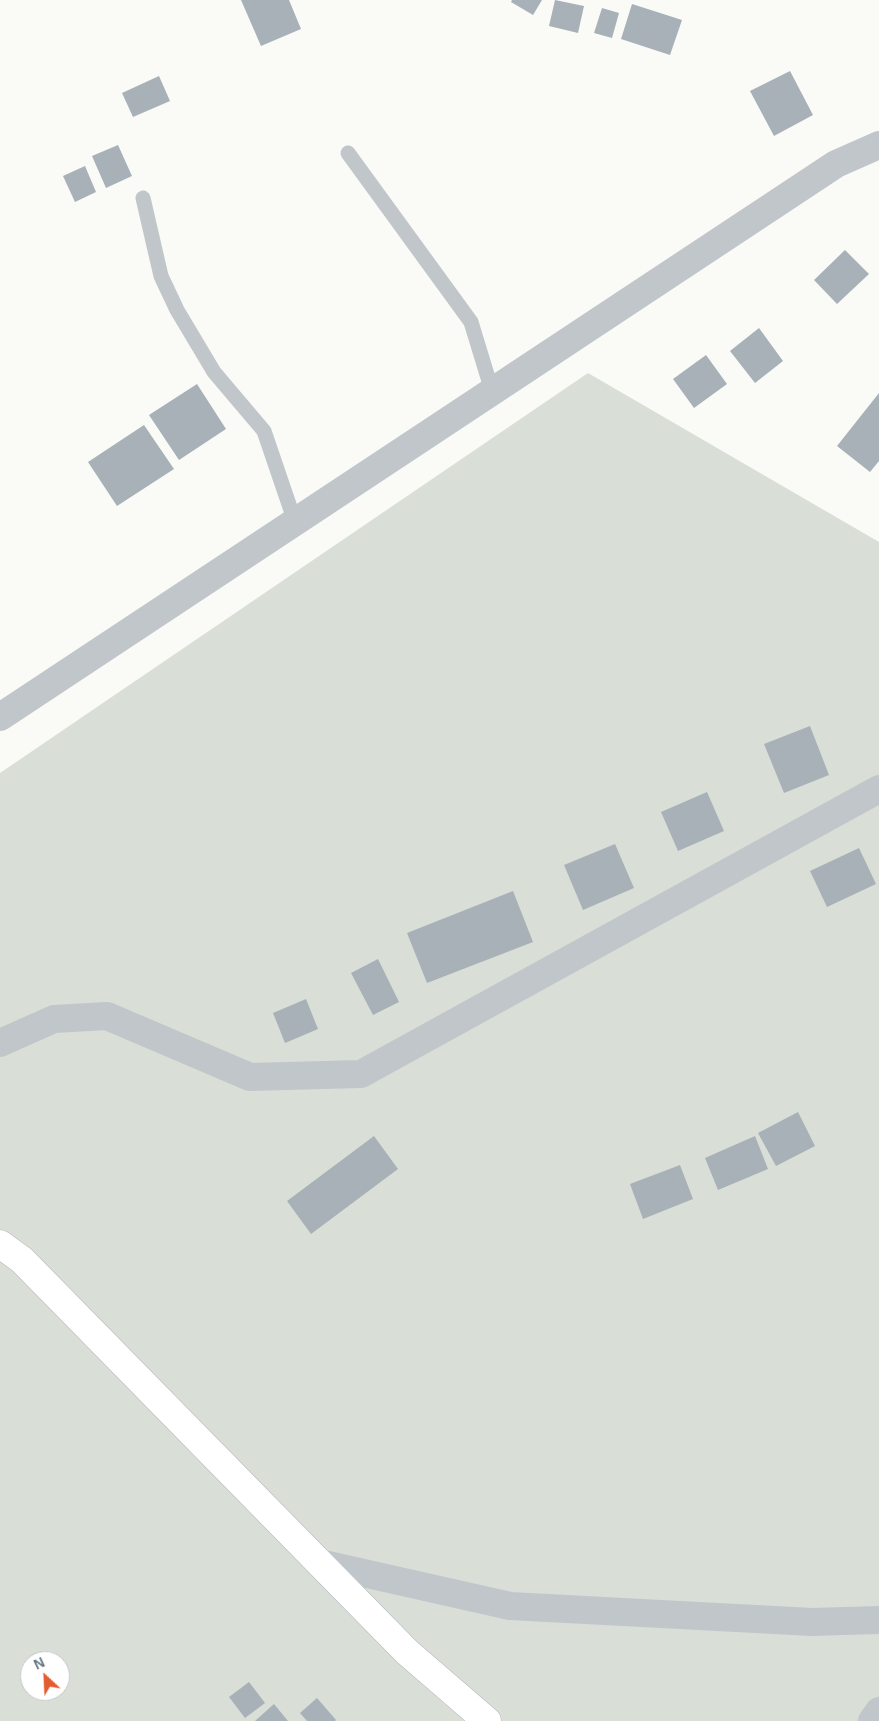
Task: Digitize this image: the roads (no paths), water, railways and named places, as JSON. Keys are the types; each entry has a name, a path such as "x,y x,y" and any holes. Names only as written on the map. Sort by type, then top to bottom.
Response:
{"main road":[{"path":"0,1244 22,1260 407,1652 487,1721"}],"street":[{"path":"0,717 836,164 879,145"},
{"path":"0,1043 54,1019 107,1016 250,1077 361,1074 879,789"},
{"path":"319,1563 510,1606 812,1622 879,1620"},
{"path":"872,1721 879,1711"}],"lane":[{"path":"348,153 471,322 492,391"},
{"path":"142,198 161,276 173,302 214,372 264,431 295,522"}]}
